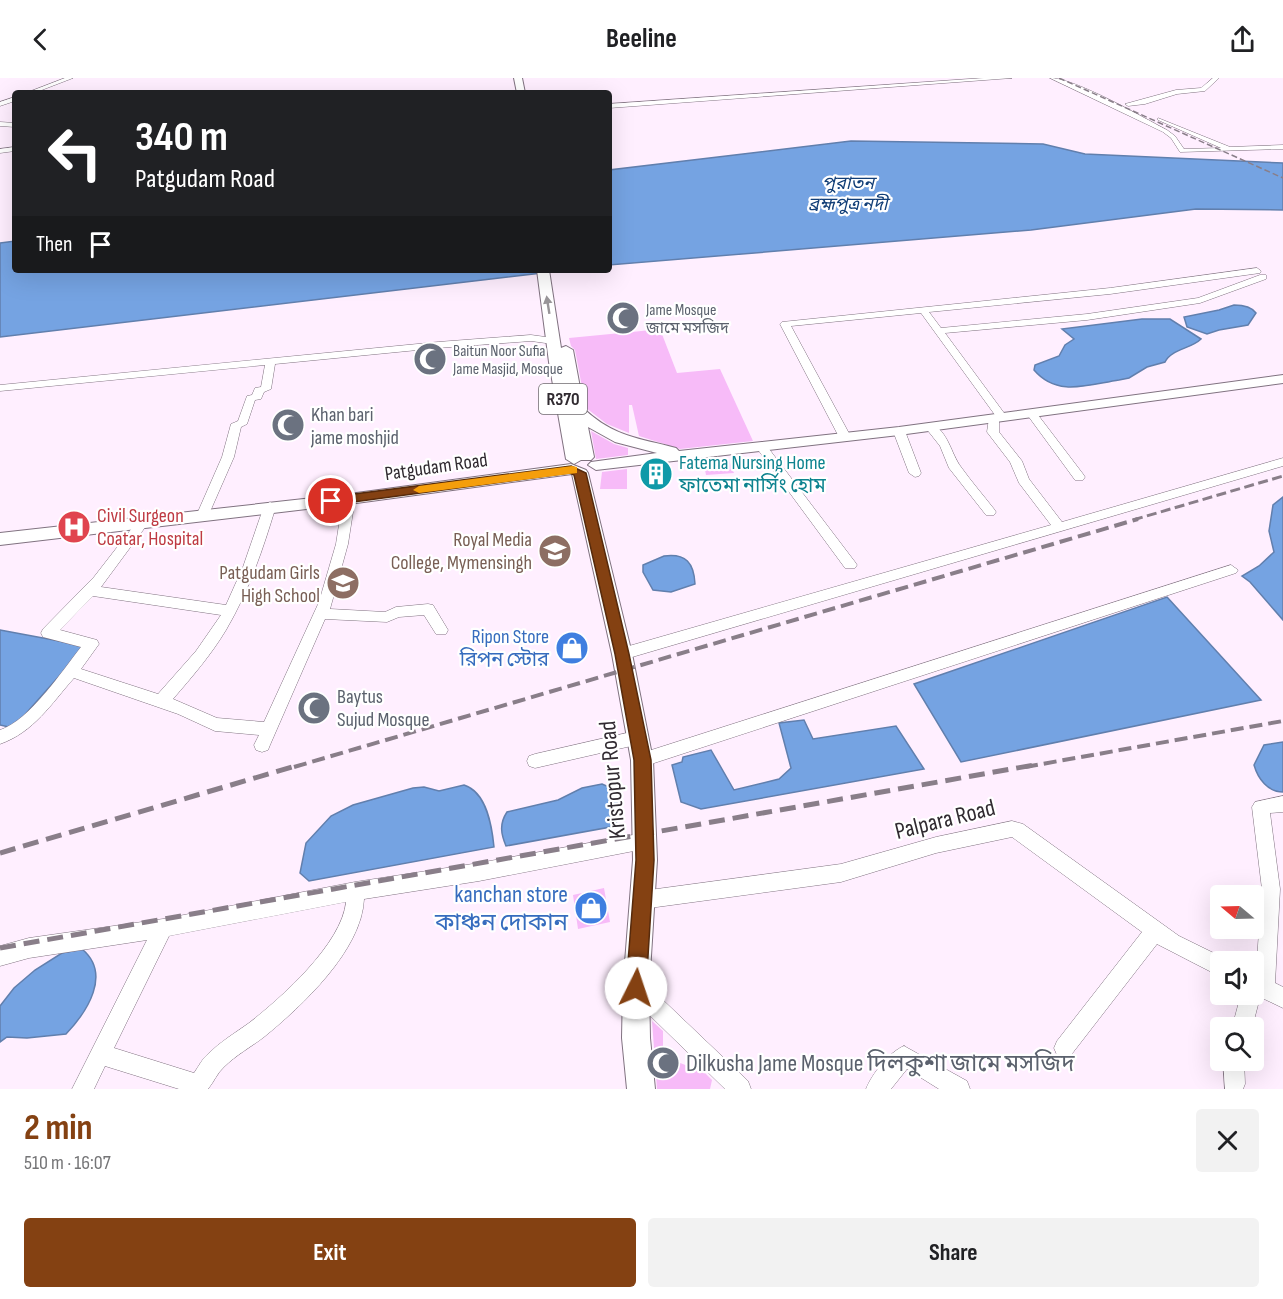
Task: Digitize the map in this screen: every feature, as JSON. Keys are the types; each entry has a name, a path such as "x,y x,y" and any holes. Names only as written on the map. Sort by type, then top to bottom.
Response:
{"main road":[{"path":"544,273 557,340"},
{"name":"R370","path":"554,273 557,340"},
{"name":"Kristopur Road","path":"557,340 578,411 580,464"},
{"name":"Kristopur Road","path":"557,340 580,464 640,737 644,841 636,988 636,1038 641,1089"},
{"path":"580,464 705,454 845,438 1283,379"},
{"path":"578,411 596,428 624,441 654,449 705,454"},
{"name":"Patgudam Road","path":"0,539 270,506 349,499 580,464"},
{"name":"Patgudam Road","path":"270,506 296,500 580,464"}],"street":[{"path":"37,90 70,78"},
{"path":"612,106 751,94 861,90 1009,78"},
{"path":"1053,78 1082,89 1165,130 1173,137 1182,151 1283,147"},
{"path":"1216,78 1203,90 1176,92 1144,102 1128,104 1229,149 1244,149"},
{"path":"845,438 785,324 1260,274 1192,302 1165,304 1087,317 939,331"},
{"path":"923,310 998,418 993,432 1016,461 1023,480 1059,527"},
{"path":"0,388 461,343 531,338 557,340"},
{"path":"203,514 228,456 236,424 242,423 251,398 257,397 259,390 266,389 271,362"},
{"path":"1031,413 1079,477"},
{"path":"931,427 945,445 954,465 990,512"},
{"path":"899,431 915,472"},
{"path":"762,447 850,565"},
{"path":"622,654 1283,462"},
{"path":"262,745 320,614 342,544 349,499"},
{"path":"162,701 203,653 229,611 253,559 270,506"},
{"path":"0,737 9,735 22,725 92,644 48,633 90,591 125,550 143,522"},
{"path":"642,760 1231,570"},
{"path":"90,591 229,611"},
{"path":"320,614 387,617 396,612 428,609 441,630"},
{"path":"71,670 162,701 215,724 268,729"},
{"path":"535,761 640,737"},
{"path":"1262,951 1271,889 1261,807 1283,804"},
{"name":"Palpara Road","path":"642,900 841,873 936,845 1012,829 1017,830 1172,944 1210,962"},
{"path":"0,956 29,948 163,928 355,891 479,872 644,841"},
{"path":"100,1054 198,1083 204,1080 214,1063 298,994 321,967 351,919 355,891"},
{"path":"83,1089 163,928"},
{"path":"1065,1048 1155,931"},
{"path":"636,988 740,1089"},
{"path":"1264,990 1283,998"},
{"path":"877,1089 904,1056 959,1089"},
{"path":"1233,1071 1234,1084"}],"water":[{"name":"পুরাতন ব্রহ্মপুত্র নদী","path":"851,141 1043,144 1085,154 1283,163 1283,210 1196,209 1031,230 612,265 612,170"},
{"path":"12,241 12,273 543,273 0,337 0,243"},
{"path":"1234,305 1249,307 1256,313 1248,325 1207,334 1187,327 1184,317"},
{"path":"1142,319 1170,319 1201,339 1172,354 1165,362 1147,367 1129,378 1119,380 1084,386 1063,386 1052,384 1034,370 1035,365 1059,356 1065,345 1074,339 1062,329"},
{"path":"1283,497 1283,620 1242,576 1259,566 1274,552 1269,531 1273,505"},
{"path":"664,556 678,556 687,561 693,570 695,584 671,592 653,590 643,572 643,565"},
{"path":"1167,597 1261,700 961,762 914,684"},
{"path":"0,630 86,646 13,728 0,725"},
{"path":"804,720 813,739 896,726 924,769 701,809 681,802 672,765 682,762 683,757 711,750 734,790 779,779 791,768 779,723"},
{"path":"1283,742 1283,792 1273,790 1264,784 1254,765 1264,745"},
{"path":"602,784 612,791 617,801 616,826 506,846 502,829 507,812 558,800 582,788"},
{"path":"464,785 472,789 483,802 490,820 494,847 309,881 300,873 306,843 331,816 353,805 413,788 424,787 439,791"},
{"path":"82,949 91,959 96,981 88,1004 74,1025 66,1034 27,1038 7,1037 0,1042 0,1006 14,988 35,970 62,953"}],"building":[{"path":"628,314 632,332 660,329 677,373 720,369 753,441 680,449 639,436 632,405 629,405 629,433 607,424 586,408 575,350 569,338 621,333 618,315"},
{"path":"591,431 614,444 628,448 628,455 596,459"},
{"path":"729,460 734,473 706,475 704,465"},
{"name":"Fatema Nursing Home ফাতেমা নার্সিং হোম","path":"663,465 666,480 663,480 663,484 649,485 645,467"},
{"path":"627,469 627,489 600,489 602,472"},
{"name":"kanchan store কাঞ্চন দোকান","path":"604,888 610,922 578,929 573,895"},
{"name":"Dilkusha Jame Mosque দিলকুশা জামে মসজিদ","path":"652,1021 663,1031 663,1056 705,1073 712,1080 710,1089 657,1089"}],"railway":[{"path":"1059,78 1283,178"},
{"path":"1133,520 1283,476"},
{"path":"294,767 1138,519"},
{"path":"1025,767 1283,721"},
{"path":"0,853 299,765"},
{"path":"0,948 1034,765"}],"slow traffic":[{"path":"419,490 572,470"}],"place":[{"name":"Jame Mosque জামে মসজিদ","path":"623,318"},
{"name":"Baitun Noor Sufia Jame Masjid, Mosque","path":"430,359"},
{"name":"Khan bari jame moshjid","path":"288,425"},
{"name":"Fatema Nursing Home ফাতেমা নার্সিং হোম","path":"656,474"},
{"name":"Civil Surgeon Coatar, Hospital","path":"74,527"},
{"name":"Royal Media College, Mymensingh","path":"555,551"},
{"name":"Patgudam Girls High School","path":"343,583"},
{"name":"Ripon Store রিপন স্টোর","path":"572,648"},
{"name":"Baytus Sujud Mosque","path":"314,708"},
{"name":"kanchan store কাঞ্চন দোকান","path":"591,908"},
{"name":"Dilkusha Jame Mosque দিলকুশা জামে মসজিদ","path":"663,1063"}],"route":[{"path":"331,501 571,469 580,473 640,737 645,860 636,988"}]}
